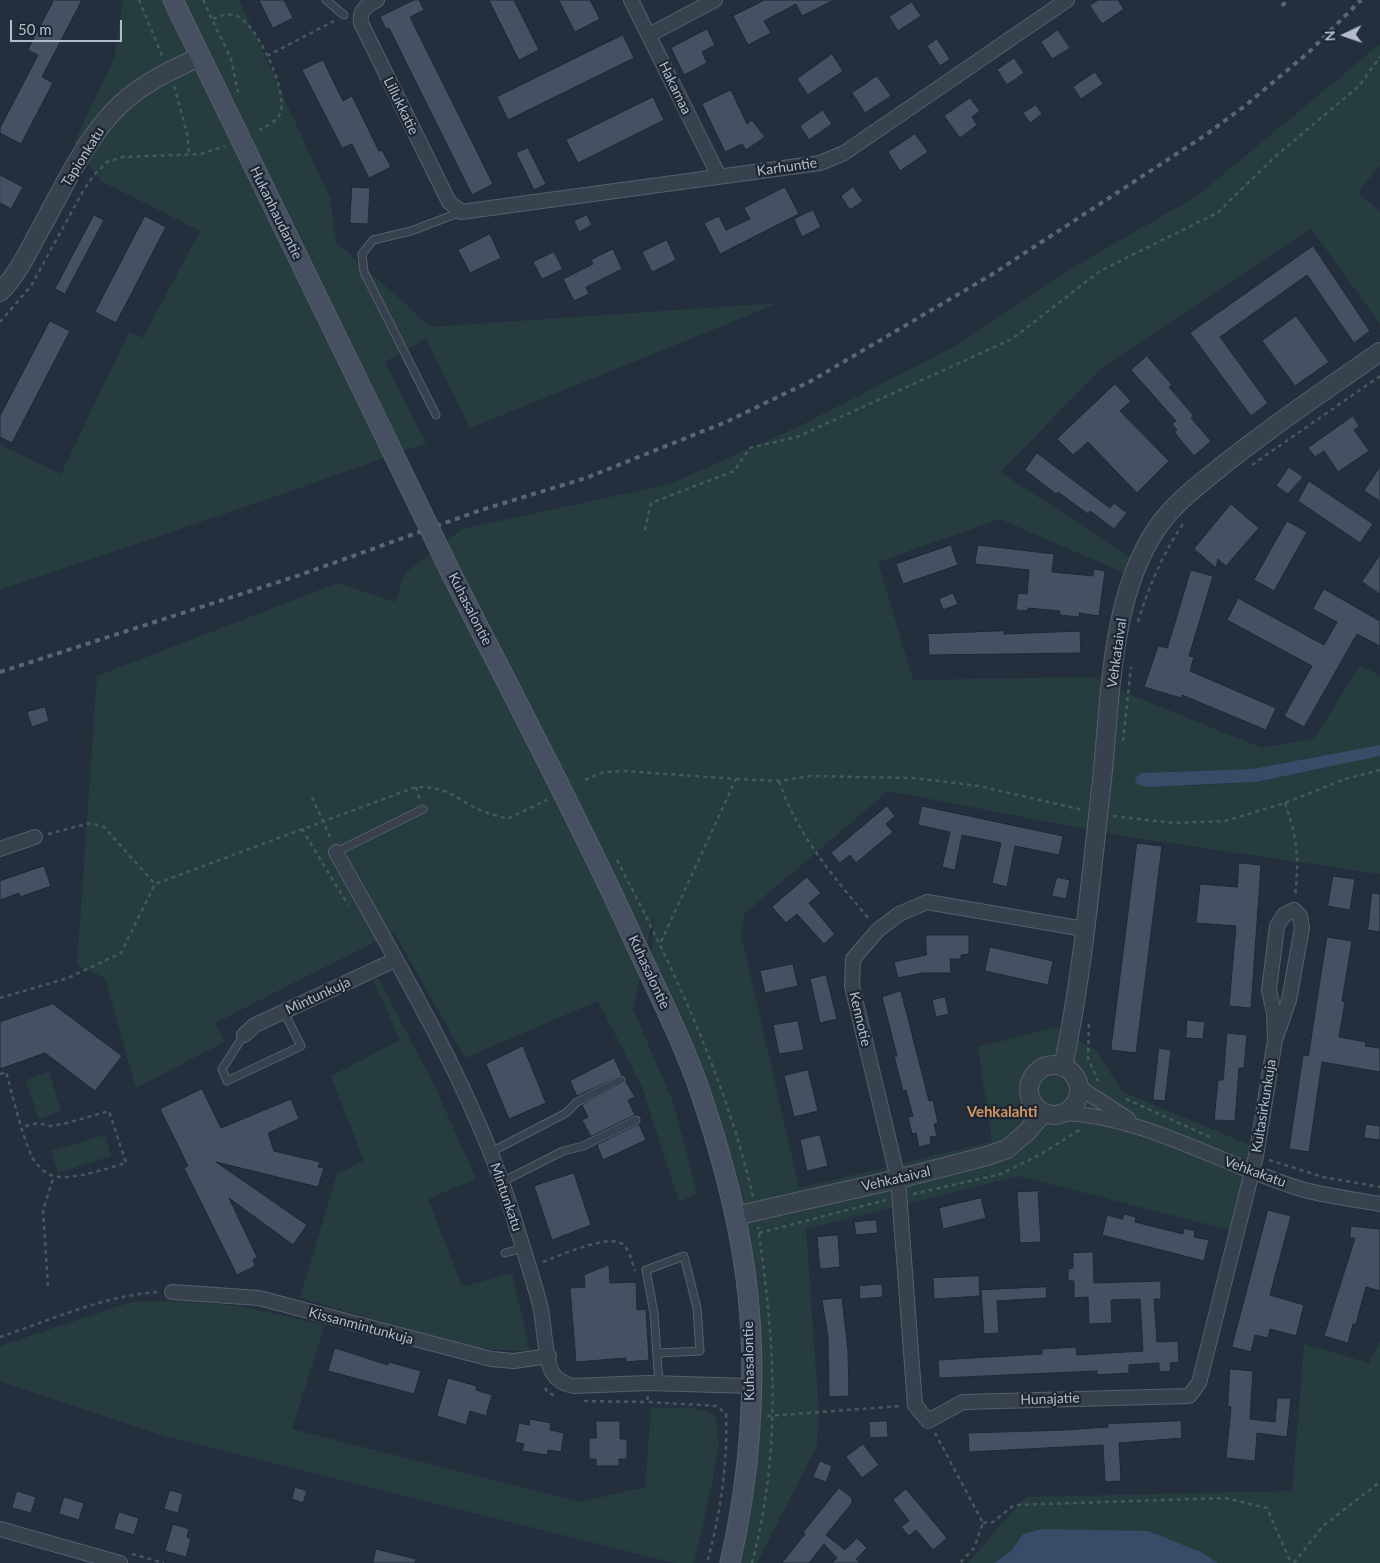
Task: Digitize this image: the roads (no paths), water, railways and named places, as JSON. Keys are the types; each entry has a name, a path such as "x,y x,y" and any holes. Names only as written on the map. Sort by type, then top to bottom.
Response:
{"main road":[{"name":"Hukanhaudantie","path":"173,0 380,426"},
{"name":"Kuhasalontie","path":"380,426 452,575 595,856 682,1046 701,1094 735,1216 748,1295 751,1386 743,1500 730,1563"}],"street":[{"name":"Lillukkatie","path":"377,0 364,8 360,15 361,23 449,202 462,212"},
{"name":"Hakamaa","path":"631,0 719,176"},
{"path":"649,35 715,0"},
{"name":"Karhuntie","path":"462,212 820,163 844,153 1067,0"},
{"name":"Tapionkatu","path":"0,292 20,265 68,179 111,113 143,87 168,71 200,57"},
{"name":"Vehkataival","path":"1063,1067 1084,929 1120,626 1127,588 1146,543 1167,514 1192,490 1276,422 1380,352"},
{"path":"0,849 34,837"},
{"name":"Mintunkatu","path":"336,852 440,1042 491,1152 540,1306 551,1370 564,1384 660,1383 751,1386"},
{"name":"Kennotie","path":"898,1179 852,986 853,959 878,930 899,914 927,902 1084,929"},
{"name":"Kultasirkunkuja","path":"1252,1172 1275,1040 1290,1000 1302,928 1300,916 1294,910 1284,915 1277,926 1269,990 1274,1013 1275,1040"},
{"name":"Mintunkuja","path":"244,1035 255,1025 395,960"},
{"path":"1053,1066 1063,1067 1076,1079 1079,1087 1075,1102 1064,1113 1054,1115 1043,1113 1036,1107 1031,1099 1029,1090 1031,1081 1036,1073 1044,1068 1053,1066"},
{"name":"Vehkakatu","path":"1079,1087 1135,1124"},
{"name":"Vehkataival","path":"735,1216 898,1179 1007,1149 1027,1132 1043,1113"},
{"name":"Vehkakatu","path":"1064,1113 1090,1114 1135,1124 1252,1172 1300,1189 1380,1204"},
{"name":"Hunajatie","path":"898,1179 915,1405 928,1421 963,1402 1189,1396 1199,1383 1252,1172"},
{"name":"Kissanmintunkuja","path":"172,1292 259,1298 471,1356 514,1361 549,1356"},
{"path":"0,1529 120,1563"}],"lane":[{"path":"326,0 344,15"},
{"path":"436,415 364,272 362,254 373,240 411,231 462,212"},
{"path":"336,852 423,809"},
{"path":"244,1035 222,1069 227,1081 301,1046 284,1012"},
{"path":"491,1152 566,1113 577,1102 621,1080"},
{"path":"502,1182 564,1151 583,1146 636,1120"},
{"path":"505,1253 523,1248"},
{"path":"658,1353 700,1351 697,1308 684,1256 646,1270 654,1313 660,1383"}],"water":[{"path":"1380,745 1380,756 1256,782 1147,787 1137,784 1135,777 1142,773 1252,769"},
{"path":"1043,1529 1148,1531 1201,1552 1218,1563 994,1563 1012,1550 1023,1534"}],"railway":[{"path":"1282,6 1287,0"},
{"path":"0,672 300,575 481,510 586,478 726,422 811,381 991,275 1207,134 1246,105 1309,52 1361,0"}],"district":[{"name":"Vehkalahti","path":"1002,1112"}]}
